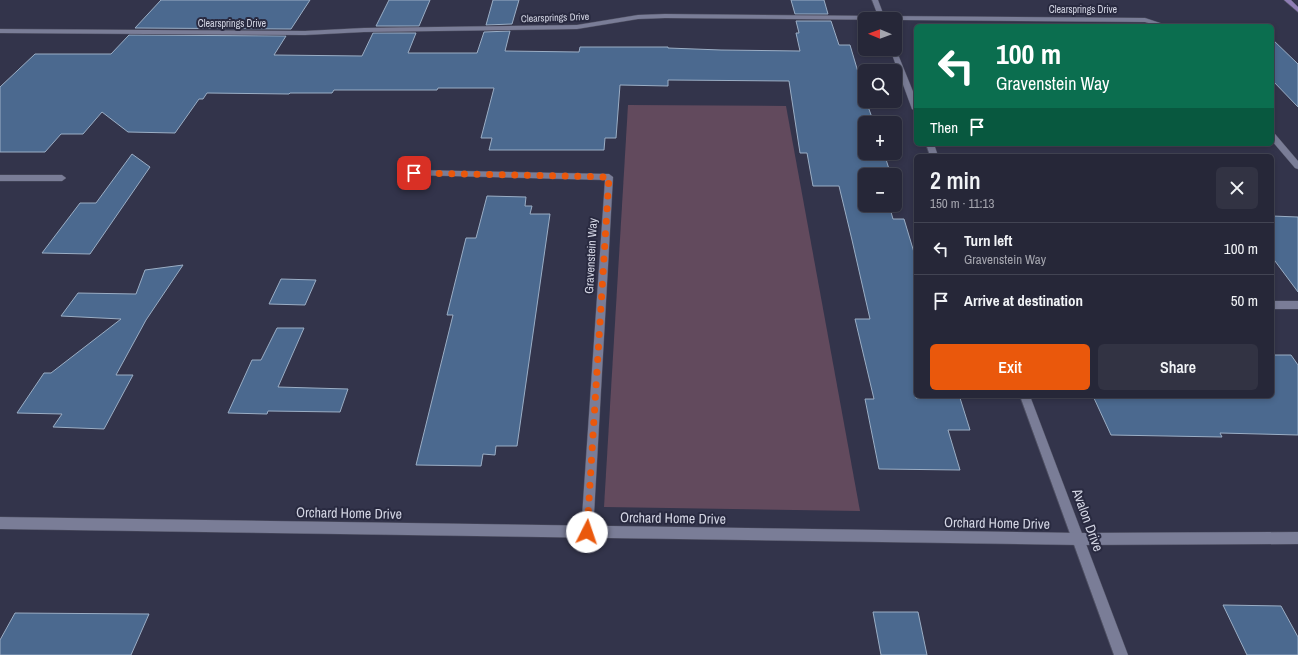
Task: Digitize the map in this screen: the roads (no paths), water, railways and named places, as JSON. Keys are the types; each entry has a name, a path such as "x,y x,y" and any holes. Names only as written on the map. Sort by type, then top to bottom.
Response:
{"main road":[{"path":"1287,0 1298,10"}],"street":[{"path":"875,0 879,12"},
{"name":"Clearsprings Drive","path":"0,31 305,33 364,30 577,27 638,17 665,16 858,19"},
{"name":"Clearsprings Drive","path":"902,19 1131,20 1161,24"},
{"path":"896,56 914,104"},
{"path":"1274,138 1298,166"},
{"name":"Gravenstein Way","path":"414,173 609,177 587,532"},
{"path":"0,178 62,178"},
{"path":"1274,305 1298,305"},
{"name":"Avalon Drive","path":"1027,398 1121,655"},
{"name":"Orchard Home Drive","path":"0,523 1079,540 1298,538"}]}
